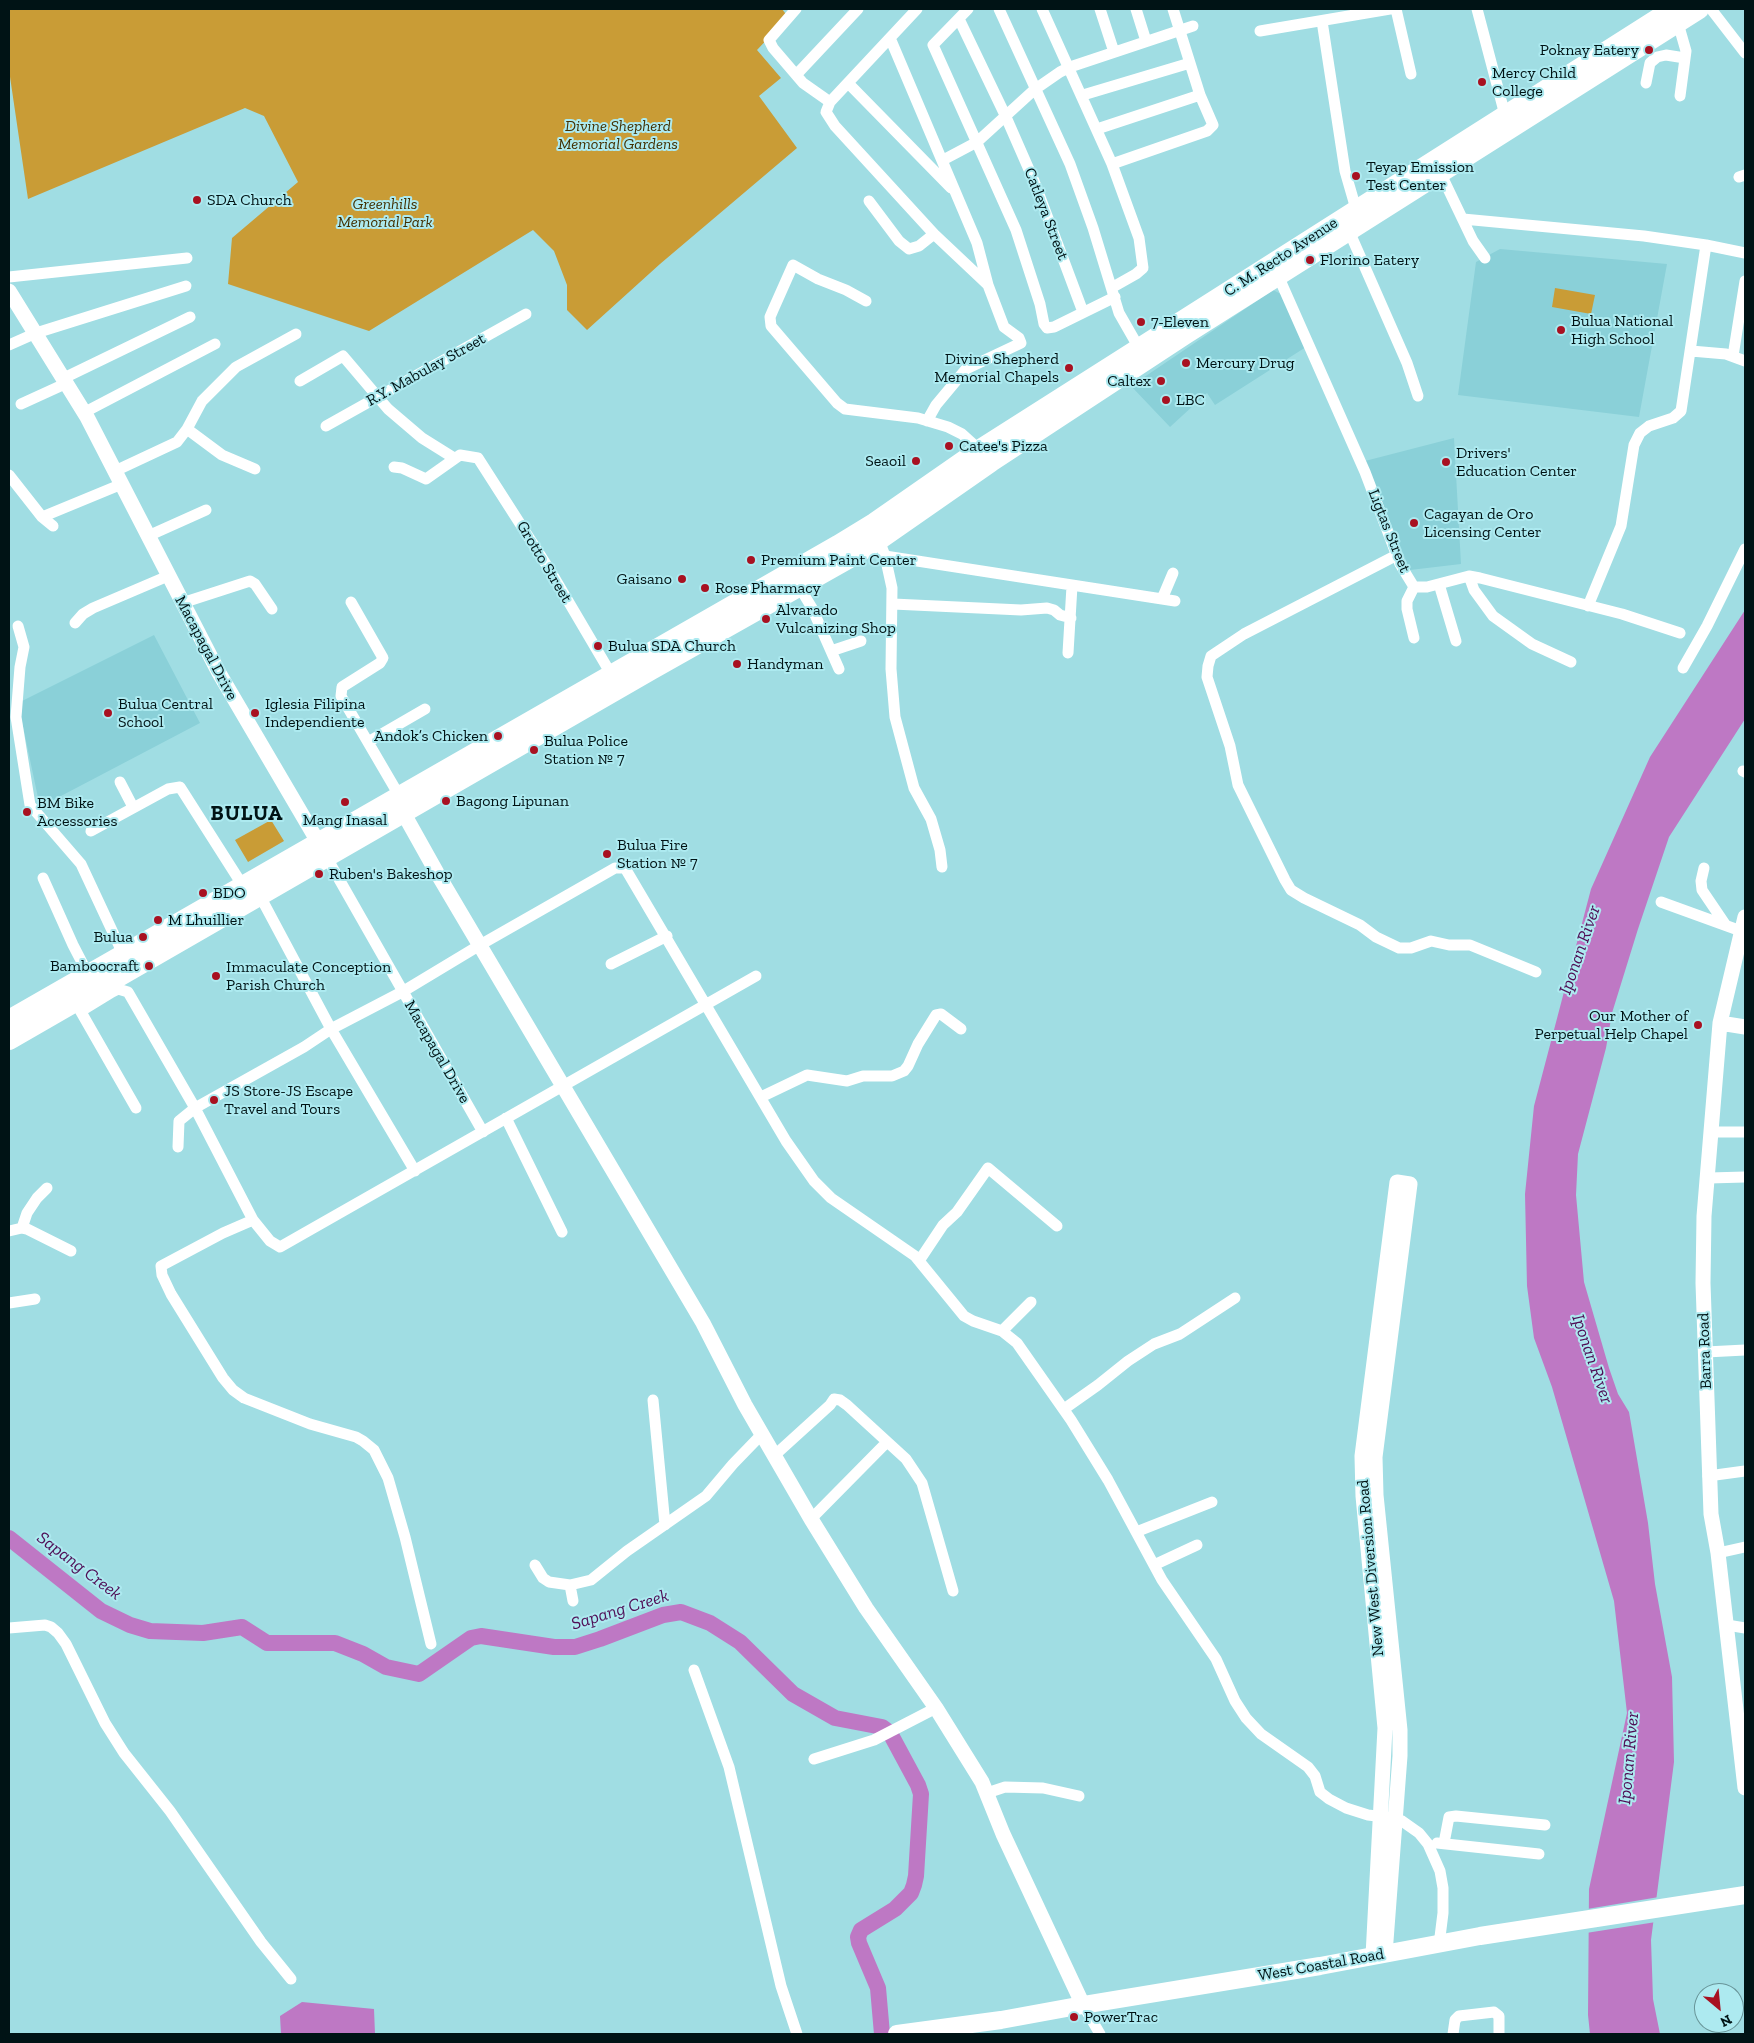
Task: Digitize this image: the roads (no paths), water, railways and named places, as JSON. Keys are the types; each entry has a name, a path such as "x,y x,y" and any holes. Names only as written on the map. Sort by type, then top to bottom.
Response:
{"highway":[{"name":"C. M. Recto Avenue","path":"9,1040 74,1000 133,955 242,886 323,850 616,682 1186,334 1356,209 1505,115 1675,16 1699,9"},
{"name":"C. M. Recto Avenue","path":"616,682 882,548 985,456 1142,346 1276,269 1348,231 1675,16"},
{"name":"C. M. Recto Avenue","path":"9,1020 74,1000 88,974 260,896 323,850"}],"main road":[{"name":"West Coastal Road","path":"897,2034 1001,2020 1549,1926 1745,1895"}],"street":[{"path":"795,9 769,40 773,48 807,87 830,102"},
{"path":"797,74 858,9"},
{"path":"917,9 849,84 830,102 826,112 828,117 934,234 988,284"},
{"path":"968,9 933,45 1016,230 1040,304 1044,324 1047,328 1051,328 1083,312 1114,292 1141,271 1144,264 1139,238 1112,164 1070,67 1042,9"},
{"path":"999,9 1078,185 1114,292 1142,346"},
{"path":"1100,9 1114,52"},
{"path":"1136,9 1146,41"},
{"path":"1112,164 1211,128 1213,125 1200,95 1173,9"},
{"path":"1260,31 1385,9"},
{"path":"1396,9 1411,74"},
{"path":"1477,9 1505,115"},
{"path":"1711,9 1745,52"},
{"path":"1675,16 1684,44 1686,58 1680,96"},
{"name":"Catleya Street","path":"959,19 1006,117 1045,209 1083,312"},
{"path":"1322,20 1345,171 1356,209"},
{"path":"942,160 977,142 1034,90 1070,67 1193,26"},
{"path":"890,38 981,253 988,284 1004,327 1019,338 1021,343 966,369 944,394 927,421"},
{"path":"1646,83 1650,63 1657,57 1666,55 1686,58"},
{"path":"1082,95 1190,63"},
{"path":"849,84 956,193"},
{"path":"1097,129 1200,95"},
{"path":"1440,172 1473,241 1485,258"},
{"path":"868,201 899,241 909,248 919,246 934,234"},
{"path":"1463,219 1644,236 1745,253"},
{"path":"1348,231 1407,363 1418,396"},
{"path":"1588,606 1620,526 1634,445 1640,433 1649,426 1673,418 1681,411 1692,351 1706,245"},
{"path":"9,277 187,258"},
{"path":"866,301 793,265 770,318 771,326 844,409 900,415 927,421 962,434 985,456"},
{"name":"Ligtas Street","path":"1276,269 1365,472 1397,555 1414,587 1419,588 1469,576 1502,582 1622,614 1680,633"},
{"path":"1733,356 1745,280"},
{"path":"9,345 36,334 186,286"},
{"name":"Macapagal Drive","path":"10,294 85,412 168,576 237,706 323,850 483,1132"},
{"name":"R.Y. Mabulay Street","path":"326,426 526,314"},
{"path":"21,404 190,317"},
{"path":"115,471 177,442 187,429 202,401 236,367 296,334"},
{"path":"85,412 215,344"},
{"path":"1692,351 1733,356 1745,361"},
{"path":"300,381 343,356 377,398 398,419 422,438 454,458 426,479 402,468 394,467"},
{"path":"187,429 222,455 255,469"},
{"name":"Grotto Street","path":"454,458 460,455 473,456 478,458 483,464 551,572 616,682"},
{"path":"9,475 42,517 53,526"},
{"path":"42,517 122,484"},
{"path":"148,536 206,510"},
{"path":"942,867 940,850 930,818 914,788 895,718 891,669 892,588 882,548 1072,586 1175,601"},
{"path":"1683,668 1707,626 1745,549"},
{"path":"1397,555 1244,634 1211,656 1207,677 1230,746 1238,785 1291,890 1360,926 1376,937 1400,948 1411,948 1431,941 1449,945 1470,945 1536,972"},
{"path":"1162,599 1173,573"},
{"path":"75,623 83,614 93,608 168,576"},
{"path":"1469,576 1474,590 1493,616 1532,644 1572,662"},
{"path":"182,603 250,581 255,584 272,609"},
{"path":"1439,584 1456,641"},
{"path":"1068,653 1072,586"},
{"path":"1414,587 1407,601 1414,638"},
{"path":"800,588 812,608 839,669"},
{"path":"351,602 383,658 380,663 346,684 340,692 437,873 703,1323 745,1405 811,1519 866,1608 936,1708 987,1793 1003,1834 1083,2005 1100,2034"},
{"path":"893,604 1021,610 1047,608 1071,618"},
{"path":"18,626 24,647 20,667 16,717 30,805 81,864 133,955"},
{"path":"831,651 860,640"},
{"path":"368,742 425,709"},
{"path":"120,782 133,807"},
{"path":"91,831 168,789 180,787 242,886"},
{"path":"178,1147 179,1121 195,1108 304,1047 331,1029 402,992 615,868 625,868 791,1148 814,1181 831,1198 903,1247 919,1261 964,1316 972,1321 1002,1331 1017,1343 1064,1408 1108,1480 1180,1609 1216,1659 1235,1701 1246,1718 1261,1734 1308,1767 1315,1776 1320,1792 1329,1799 1346,1808 1387,1817 1409,1825 1428,1844 1440,1871 1443,1888 1443,1913 1439,1945"},
{"path":"1704,868 1701,881 1702,890 1725,924"},
{"path":"43,878 88,974"},
{"path":"260,896 331,1029 415,1172"},
{"path":"1661,902 1725,924 1743,924"},
{"name":"Barra Road","path":"1743,924 1720,1023 1704,1216 1703,1283 1708,1476 1711,1514 1727,1625 1745,1788"},
{"path":"611,964 667,936"},
{"path":"136,1108 74,1000 118,989 128,992 195,1108 253,1220 270,1241 280,1246 415,1172 756,976"},
{"path":"761,1097 807,1075 846,1081 863,1076 892,1076 904,1071 908,1066 918,1044 936,1014 941,1014 961,1029"},
{"path":"1720,1023 1745,1027"},
{"path":"506,1118 562,1232"},
{"path":"1711,1132 1745,1132"},
{"path":"919,1261 943,1224 957,1212 988,1168 1057,1226"},
{"path":"1708,1178 1745,1177"},
{"name":"New West Diversion Road","path":"1379,1955 1387,1817 1400,1756 1400,1730 1376,1495 1375,1457 1404,1183"},
{"path":"22,1228 32,1205 47,1188"},
{"path":"253,1220 215,1237 161,1266 162,1275 171,1294 223,1378 233,1390 244,1398 310,1424 356,1437 363,1440 374,1450 388,1478 405,1537 431,1644"},
{"path":"9,1231 22,1228 71,1251"},
{"path":"1064,1408 1154,1344 1180,1334 1235,1298"},
{"path":"9,1303 35,1299"},
{"path":"1002,1331 1031,1302"},
{"path":"1706,1352 1745,1350"},
{"path":"775,1455 830,1405 834,1399 840,1400 853,1410 906,1459 922,1482 953,1592"},
{"path":"652,1400 665,1525"},
{"path":"535,1564 543,1578 549,1582 570,1585 591,1580 627,1551 706,1496 762,1434"},
{"path":"811,1519 887,1442"},
{"path":"1708,1476 1745,1471"},
{"path":"1136,1532 1212,1502"},
{"path":"1154,1565 1197,1545"},
{"path":"1718,1554 1745,1547"},
{"path":"570,1585 573,1601"},
{"path":"9,1628 45,1625 58,1633 66,1644 106,1724 124,1753 170,1811 261,1942 291,1979"},
{"path":"1727,1625 1745,1628"},
{"path":"694,1670 729,1766 781,1986 797,2034"},
{"path":"814,1759 874,1740 936,1708"},
{"path":"987,1793 1005,1787 1043,1788 1079,1796"},
{"path":"1444,1843 1449,1817 1456,1816 1545,1825"},
{"path":"1428,1844 1444,1843 1539,1854"},
{"path":"1453,2034 1455,2020 1459,2016 1494,2012 1499,2016 1499,2034"}],"water":[{"name":"Iponan River","path":"1745,610 1745,719 1669,837 1612,1013 1606,1048 1578,1154 1576,1195 1584,1282 1618,1394 1629,1412 1648,1523 1655,1584 1672,1677 1674,1762 1651,1940 1653,1999 1660,2034 1590,2034 1588,2015 1589,1889 1627,1713 1614,1601 1552,1387 1534,1338 1527,1286 1525,1194 1534,1106 1591,889 1650,757"},
{"path":"302,2002 374,2009 375,2034 281,2034 280,2016"}],"waterway":[{"name":"Sapang Creek","path":"9,1538 101,1611 130,1625 150,1631 203,1633 242,1627 267,1643 335,1643 363,1654 386,1667 419,1674 471,1638 481,1636 554,1647 575,1647 663,1615 681,1612 710,1623 740,1642 793,1694 835,1718 882,1727 890,1733 918,1785 921,1794 916,1876 911,1893 895,1909 861,1930 858,1937 878,1988 882,2034"}],"place":[{"name":"Poknay Eatery","path":"1649,50"},
{"name":"Mercy Child College","path":"1482,82"},
{"name":"Teyap Emission Test Center","path":"1356,176"},
{"name":"SDA Church","path":"197,200"},
{"name":"Florino Eatery","path":"1310,260"},
{"name":"7-Eleven","path":"1141,322"},
{"name":"Bulua National High School","path":"1561,330"},
{"name":"Mercury Drug","path":"1186,363"},
{"name":"Divine Shepherd Memorial Chapels","path":"1069,368"},
{"name":"Caltex","path":"1161,381"},
{"name":"LBC","path":"1166,400"},
{"name":"Catee's Pizza","path":"949,446"},
{"name":"Seaoil","path":"916,461"},
{"name":"Drivers' Education Center","path":"1446,462"},
{"name":"Cagayan de Oro Licensing Center","path":"1414,523"},
{"name":"Premium Paint Center","path":"751,560"},
{"name":"Gaisano","path":"682,579"},
{"name":"Rose Pharmacy","path":"705,588"},
{"name":"Alvarado Vulcanizing Shop","path":"766,619"},
{"name":"Bulua SDA Church","path":"598,646"},
{"name":"Handyman","path":"737,664"},
{"name":"Bulua Central School","path":"108,713"},
{"name":"Iglesia Filipina Independiente","path":"255,713"},
{"name":"Andok’s Chicken","path":"498,736"},
{"name":"Bulua Police Station № 7","path":"534,750"},
{"name":"Bagong Lipunan","path":"446,801"},
{"name":"Mang Inasal","path":"345,802"},
{"name":"BM Bike Accessories","path":"27,812"},
{"name":"Bulua Fire Station № 7","path":"607,854"},
{"name":"Ruben's Bakeshop","path":"319,874"},
{"name":"BDO","path":"203,893"},
{"name":"M Lhuillier","path":"158,920"},
{"name":"Bulua","path":"143,937"},
{"name":"Bamboocraft","path":"149,966"},
{"name":"Immaculate Conception Parish Church","path":"216,976"},
{"name":"Our Mother of Perpetual Help Chapel","path":"1698,1025"},
{"name":"JS Store-JS Escape Travel and Tours","path":"214,1100"},
{"name":"PowerTrac","path":"1074,2017"}],"district":[{"name":"BULUA","path":"247,814"}],"park label":[{"name":"Divine Shepherd Memorial Gardens","path":"618,135"},
{"name":"Greenhills Memorial Park","path":"385,213"}]}
